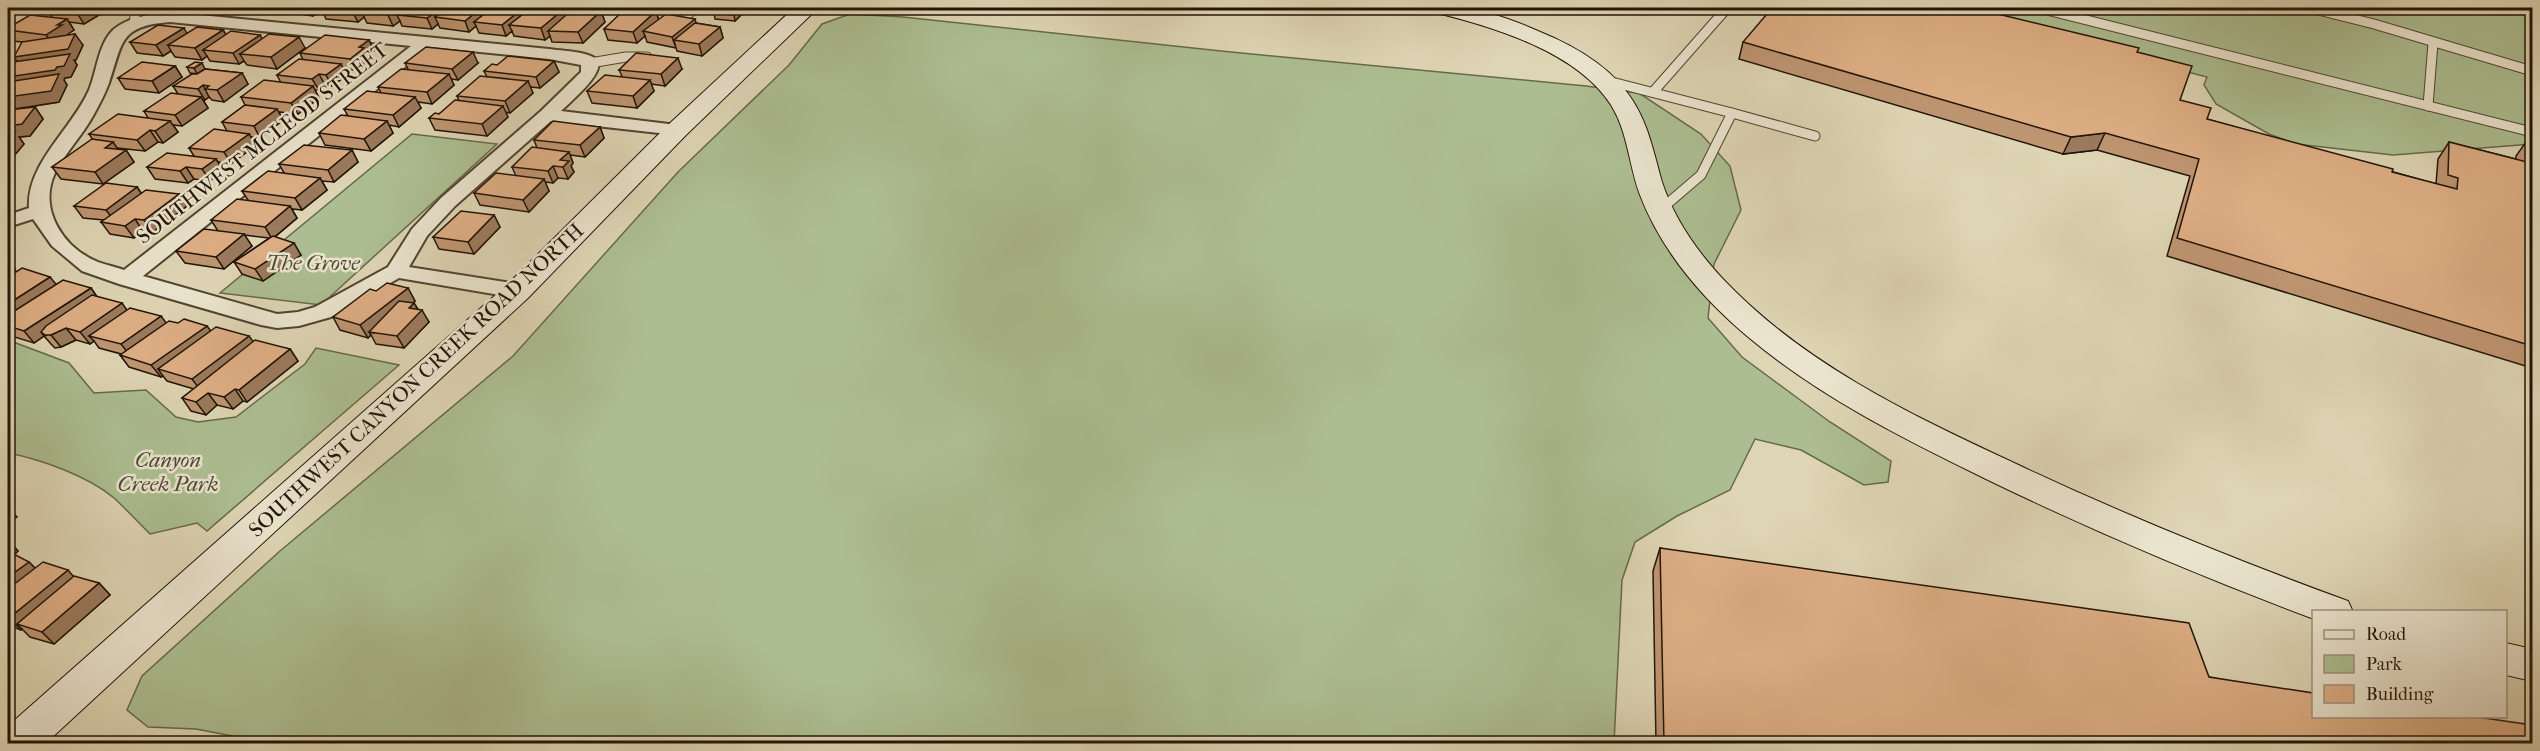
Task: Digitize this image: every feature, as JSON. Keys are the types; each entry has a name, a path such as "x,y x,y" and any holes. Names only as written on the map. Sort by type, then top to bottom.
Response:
{"street":[{"name":"SOUTHWEST CANYON CREEK ROAD NORTH","path":"14,742 518,291 677,130 807,8"},
{"path":"1445,8 1471,14 1540,41 1566,54 1602,79 1617,96 1628,114 1654,196 1677,241 1726,300 1794,355 1912,428 2112,523 2181,553 2330,610"},
{"path":"135,16 170,17 549,54 590,63 589,73 547,115 448,202 419,233 396,271 323,312 298,319 277,321 101,272 78,260 57,240 39,211 42,180 81,121 98,89 112,44 135,16"},
{"name":"SOUTHWEST MCLEOD STREET","path":"126,279 425,43"},
{"path":"547,115 677,130"},
{"path":"8,221 39,211"},
{"path":"396,271 518,291"},
{"path":"2507,659 2532,665"}],"lane":[{"path":"686,16 695,8"},
{"path":"1653,92 1727,8"},
{"path":"2039,8 2532,132"},
{"path":"2310,8 2374,24 2532,71"},
{"path":"2428,106 2433,43"},
{"path":"590,63 626,57 659,57"},
{"path":"1602,79 1815,136"},
{"path":"1660,210 1701,175 1732,113"}],"green space":[{"path":"1943,8 2532,8 2532,144 2393,155 2296,144 2269,134 2216,104 2204,85 2207,77"},
{"path":"850,14 903,17 1639,93 1701,134 1730,166 1741,210 1714,264 1708,318 1742,357 1830,422 1891,461 1888,482 1864,485 1801,450 1755,439 1730,490 1677,516 1635,542 1622,580 1614,743 274,744 196,729 148,727 127,710 142,676 280,551 513,356 678,172 789,65 822,24"},
{"name":"The Grove","path":"412,134 497,144 321,305 220,293"},
{"name":"Canyon Creek Park","path":"8,340 69,363 94,393 146,390 176,417 198,422 236,417 305,364 316,348 399,365 207,531 197,523 150,534 114,498 91,483 49,464 8,453"}],"building":[{"path":"86,8 77,13 46,9"},
{"path":"320,8 357,8 352,11"},
{"path":"367,8 398,8 388,15 361,12"},
{"path":"407,8 441,8 427,18 397,15"},
{"path":"448,8 481,8 465,21 435,17"},
{"path":"492,8 523,8 502,25 474,22"},
{"path":"531,8 565,8 541,28 509,25"},
{"path":"574,8 601,11 578,32 548,31"},
{"path":"719,8 741,8 734,15 714,13"},
{"path":"1772,8 1973,8 2139,48 2137,52 2192,66 2180,100 2211,108 2207,119 2393,169 2392,172 2457,189 2458,178 2448,175 2449,142 2531,163 2532,346 2177,238 2199,159 2105,133 2071,137 1743,42"},
{"path":"644,10 656,11 633,32 604,29 622,12 639,14"},
{"path":"666,14 695,19 672,37 643,31"},
{"path":"30,15 67,19 46,35 8,30"},
{"path":"695,23 720,27 699,44 674,40"},
{"path":"158,25 184,28 156,45 130,42"},
{"path":"197,27 223,30 195,48 168,45"},
{"path":"231,31 260,35 233,53 203,50"},
{"path":"75,34 68,49 14,57 22,42"},
{"path":"269,34 299,37 271,57 240,54"},
{"path":"325,35 369,40 359,47 364,48 350,59 300,53"},
{"path":"426,47 473,52 452,69 405,63"},
{"path":"636,53 678,58 661,74 619,70"},
{"path":"70,54 64,66 57,67 55,70 8,77 13,62"},
{"path":"508,56 554,61 536,77 484,71 492,64 497,65"},
{"path":"299,59 341,64 326,75 319,74 312,79 277,75"},
{"path":"142,62 175,66 152,81 118,78"},
{"path":"195,62 202,63 194,68 187,67"},
{"path":"205,69 242,73 217,90 205,89 209,86 203,85 198,89 173,86"},
{"path":"401,69 449,74 427,92 378,87"},
{"path":"59,74 51,91 8,97 8,82"},
{"path":"605,75 650,80 633,96 587,91"},
{"path":"480,76 528,81 505,101 457,96"},
{"path":"264,80 313,86 291,103 241,97"},
{"path":"367,91 415,97 393,115 344,109"},
{"path":"171,93 201,97 175,115 144,111"},
{"path":"455,100 503,106 482,124 429,118 435,113 439,114"},
{"path":"245,105 277,109 254,126 222,122"},
{"path":"35,107 22,124 8,126 8,110"},
{"path":"118,114 170,121 155,131 150,130 137,140 89,134"},
{"path":"341,115 387,121 364,139 319,133"},
{"path":"553,121 600,127 580,145 534,140"},
{"path":"214,129 249,134 224,152 189,148"},
{"path":"15,132 8,141 8,133"},
{"path":"92,139 113,142 105,148 126,150 95,172 52,167"},
{"path":"2528,139 2532,140 2532,155 2529,154"},
{"path":"304,145 352,150 328,170 279,164"},
{"path":"532,147 569,152 560,160 569,161 563,167 553,166 548,171 512,167"},
{"path":"167,153 216,159 202,169 186,167 180,171 147,167"},
{"path":"268,171 320,178 295,198 242,191"},
{"path":"496,173 544,179 523,200 474,193"},
{"path":"106,183 137,187 106,210 74,206"},
{"path":"146,190 179,194 144,220 135,219 125,226 101,222"},
{"path":"237,199 290,206 265,227 211,220"},
{"path":"461,211 494,215 468,242 433,237"},
{"path":"204,229 244,234 216,257 176,251"},
{"path":"273,236 294,243 255,269 234,262"},
{"path":"22,268 50,277 8,304 8,277"},
{"path":"63,280 91,288 24,331 8,326 8,315"},
{"path":"387,283 408,288 360,325 333,317 370,289 376,291"},
{"path":"92,295 122,303 80,332 66,328 51,335 41,332 46,326"},
{"path":"399,301 414,303 409,308 422,310 397,336 369,332"},
{"path":"130,308 161,316 121,344 89,336"},
{"path":"184,319 207,326 151,365 120,355 169,321 178,323"},
{"path":"216,327 249,336 192,379 158,369"},
{"path":"255,340 290,349 239,390 235,389 224,397 208,393 196,402 182,398"},
{"path":"1660,548 2189,623 2209,677 2312,693 2312,718 2484,718 2532,725 2532,744 1664,744"},
{"path":"8,551 29,562 8,577"},
{"path":"43,562 68,570 8,618 8,589"},
{"path":"74,576 99,583 42,632 17,624"}]}
